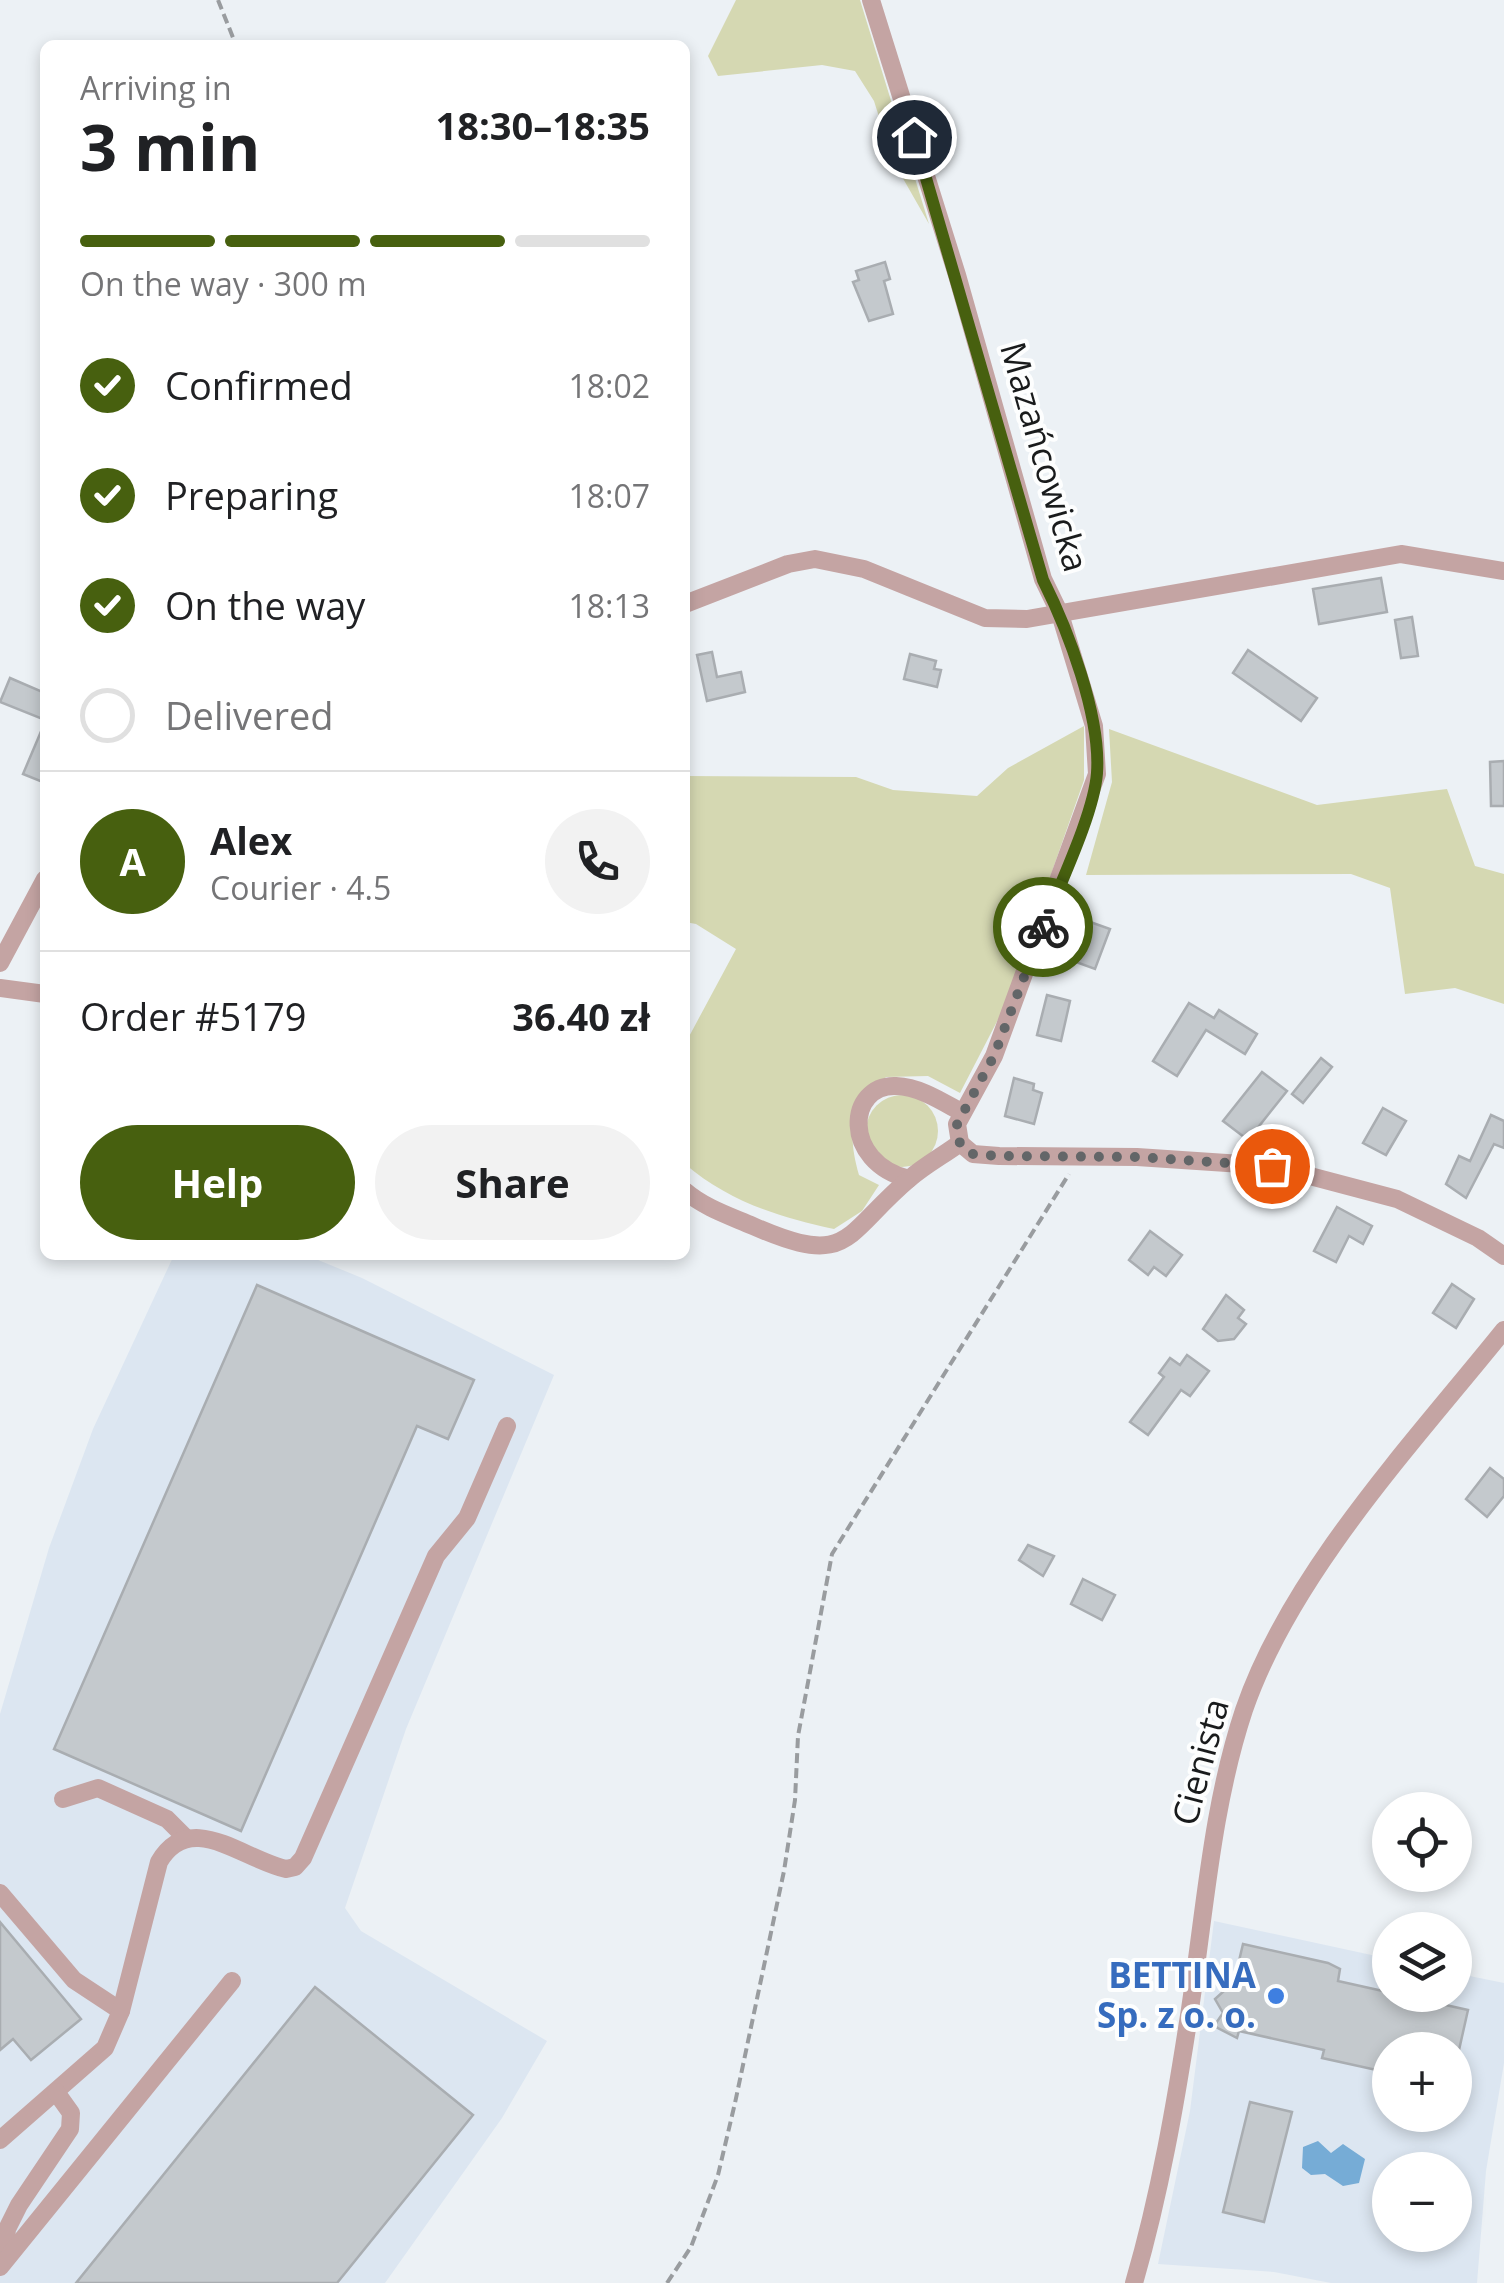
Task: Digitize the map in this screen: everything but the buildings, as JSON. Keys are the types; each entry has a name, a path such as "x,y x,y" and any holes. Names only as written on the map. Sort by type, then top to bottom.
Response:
{"street":[{"name":"Mazańcowicka","path":"870,0 957,275 1043,580 1060,614 1401,554 1504,570"},
{"path":"690,602 788,564 814,560 864,569 985,618 1060,614 1094,726 1098,774 994,1056 957,1124 960,1144 973,1154 1272,1166 1397,1199 1478,1238 1504,1256"},
{"path":"0,963 40,888"},
{"path":"0,988 40,993"},
{"path":"908,1179 881,1170 864,1154 859,1124 863,1106 882,1088 894,1086 920,1090 962,1112"},
{"path":"690,1195 788,1242 830,1247 867,1224 908,1179 960,1144"},
{"name":"Cienista","path":"1134,2283 1166,2150 1209,1862 1244,1710 1298,1600 1353,1516 1504,1330"},
{"path":"0,2140 105,2048 121,2011 159,1862 169,1844 185,1837 204,1836 286,1869 303,1858 436,1556 467,1518 507,1426"},
{"path":"63,1799 98,1788 167,1819 185,1837"},
{"path":"0,1893 74,1980 121,2011"},
{"path":"2,2264 232,1981"},
{"path":"2,2264 7,2229 18,2205 70,2130 70,2112 56,2092"}],"path":[{"path":"218,0 234,40"},
{"path":"667,2283 690,2247 718,2174 735,2103 784,1870 795,1800 798,1736 832,1554 1080,1156"}],"shaded area":[{"path":"172,1260 318,1260 362,1278 554,1375 406,1729 345,1908 361,1931 547,2041 502,2118 385,2283 0,2283 0,1714 49,1548 93,1429"},
{"path":"1214,1921 1372,1955 1372,2012 1472,2012 1472,1976 1504,1983 1504,2063 1486,2171 1477,2283 1331,2283 1274,2272 1158,2264 1190,2111"}],"green space":[{"path":"736,0 860,0 929,224 893,161 874,101 855,71 822,65 718,76 708,56"},
{"path":"1084,726 1084,780 1005,1006 960,1093 928,1076 886,1077 859,1110 853,1132 859,1175 879,1185 862,1211 834,1229 755,1206 701,1177 690,1168 690,1035 736,949 690,923 690,776 856,777 893,790 977,796 1008,768"},
{"path":"1109,729 1317,805 1447,789 1475,866 1504,874 1504,1004 1455,988 1405,994 1390,888 1351,874 1086,875 1112,782"},
{"path":"902,1095 928,1105 938,1131 928,1157 902,1167 876,1157 866,1131 876,1105"}],"water":[{"path":"1318,2141 1331,2153 1343,2144 1365,2159 1359,2183 1343,2186 1325,2174 1311,2175 1302,2168 1303,2147"}],"way so far":[{"path":"1043,927 994,1056 972,1090 957,1124 960,1144 973,1154 999,1156 1137,1157 1272,1166"}],"place":[{"name":"BETTINA Sp. z o. o.","path":"1276,1996"}],"route":[{"path":"914,137 1043,580 1060,614 1094,726 1098,774 1043,927"}]}
